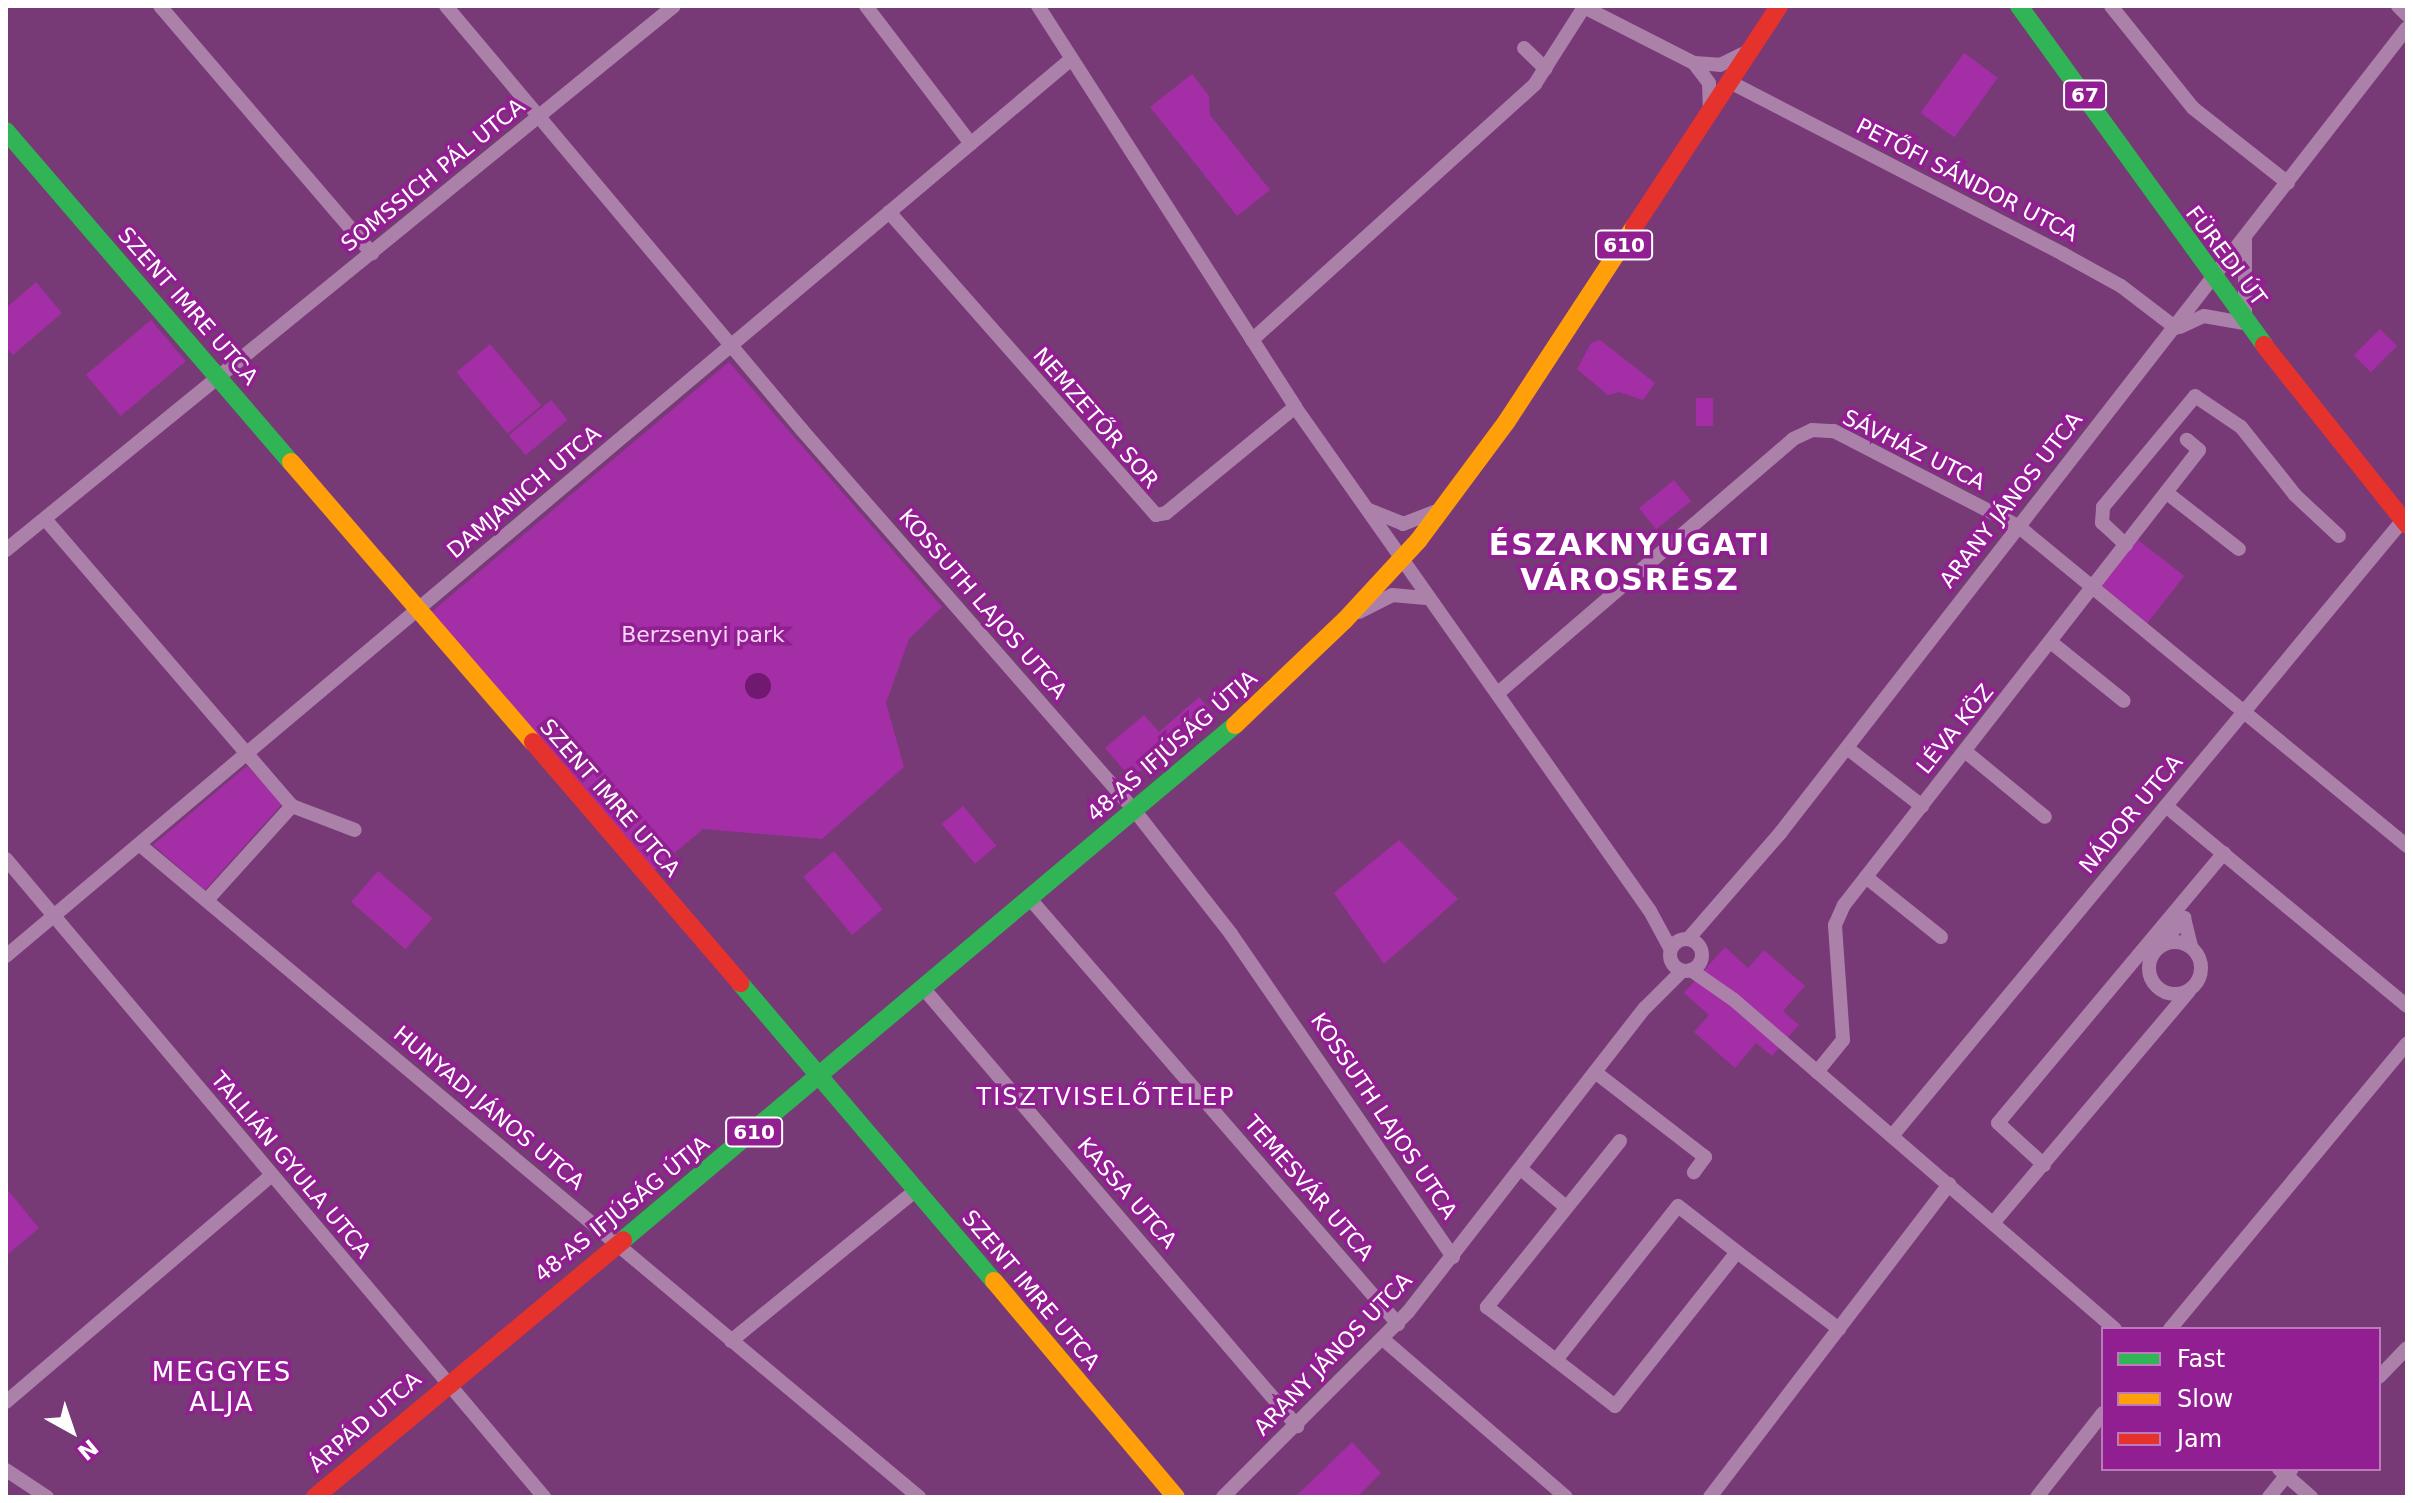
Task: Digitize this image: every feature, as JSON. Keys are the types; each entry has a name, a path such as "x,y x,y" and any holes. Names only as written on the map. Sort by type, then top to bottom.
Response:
{"main road":[{"name":"48-AS IFJÚSÁG ÚTJA","path":"446,1384 1031,900 1251,711 1345,620 1447,505 1779,6"},
{"name":"FÜREDI ÚT","path":"2019,6 2213,280 2405,522"},
{"name":"SZENT IMRE UTCA","path":"6,131 416,613 821,1076 1176,1497"},
{"name":"ÁRPÁD UTCA","path":"315,1497 446,1384"}],"street":[{"path":"160,6 372,253"},
{"name":"KOSSUTH LAJOS UTCA","path":"446,6 731,345 1135,811 1231,934 1453,1257"},
{"name":"SOMSSICH PÁL UTCA","path":"6,550 674,6"},
{"path":"866,6 971,144"},
{"path":"1038,6 1295,407 1650,911 1686,955 1734,1000 2113,1327"},
{"path":"2111,6 2193,108 2288,183"},
{"path":"2398,6 2407,15"},
{"path":"1252,340 1546,69 1583,7 1694,63 1720,65 1751,50"},
{"name":"ARANY JÁNOS UTCA","path":"1223,1497 1384,1340 1453,1257 1725,902 2176,328 2407,28"},
{"path":"1524,48 1546,69"},
{"name":"DAMJANICH UTCA","path":"6,956 1070,60"},
{"path":"1694,63 1709,83 1708,117"},
{"name":"PETŐFI SÁNDOR UTCA","path":"1730,82 2075,260 2121,286 2176,328"},
{"name":"NEMZETŐR SOR","path":"889,212 1156,515 1166,513 1295,407"},
{"path":"2176,328 2204,316 2247,324 2241,296 2245,239"},
{"path":"2126,545 2102,523 2103,507 2195,396 2241,427 2295,495 2339,536"},
{"name":"SÁVHÁZ UTCA","path":"1498,693 1793,439 1812,430 1834,431 2018,526 2096,585 2407,846"},
{"name":"LÉVA KÖZ","path":"1817,1072 1843,1040 1835,925 1866,877 2052,643 2199,450 2187,440"},
{"path":"2167,493 2239,549"},
{"path":"1366,508 1403,524 1422,520 1447,505"},
{"path":"45,519 292,806 355,830"},
{"name":"NÁDOR UTCA","path":"1892,1136 2405,522"},
{"path":"1345,620 1392,595 1430,598"},
{"path":"2052,643 2124,701"},
{"path":"1847,748 1922,806"},
{"path":"1966,752 2045,817"},
{"path":"207,900 292,806"},
{"path":"2166,806 2407,1006"},
{"name":"HUNYADI JÁNOS UTCA","path":"140,845 919,1497"},
{"path":"2044,1165 1998,1123 2135,966 2224,853"},
{"name":"TALLIÁN GYULA UTCA","path":"6,859 544,1497"},
{"path":"1866,877 1941,937"},
{"name":"TEMESVÁR UTCA","path":"1031,900 1398,1324"},
{"path":"1994,1222 2189,991 2201,970 2180,911"},
{"path":"2152,980 2155,951 2180,911"},
{"path":"2135,966 2174,941 2191,947"},
{"path":"2135,966 2164,992 2172,1013"},
{"name":"KASSA UTCA","path":"924,989 1297,1426"},
{"path":"2164,992 2189,991"},
{"path":"2172,1327 2407,1044"},
{"path":"1595,1072 1705,1157 1694,1172"},
{"path":"1620,1141 1487,1307 1615,1406 1737,1252"},
{"path":"1521,1169 1566,1207"},
{"path":"6,1402 271,1176"},
{"path":"1710,1497 1949,1184"},
{"path":"731,1341 915,1191"},
{"path":"1556,1360 1678,1206 1839,1329"},
{"path":"1384,1340 1566,1497"},
{"path":"2381,1375 2407,1348"},
{"path":"2037,1497 2101,1416"},
{"path":"6,1470 47,1497"},
{"path":"2269,1497 2286,1471 2311,1497"}],"green space":[{"path":"1964,53 1998,78 1954,138 1921,113"},
{"path":"1192,74 1209,96 1210,115 1270,190 1237,216 1150,107"},
{"path":"36,282 62,313 13,355 6,347 6,308"},
{"path":"151,320 186,361 121,416 86,375"},
{"path":"2380,329 2397,346 2371,372 2354,355"},
{"path":"1600,340 1655,383 1643,400 1619,392 1608,395 1577,369 1591,343"},
{"path":"490,344 541,405 508,434 456,372"},
{"name":"Berzsenyi park","path":"729,362 942,607 909,639 886,703 904,767 822,839 703,829 651,873 429,614"},
{"path":"1696,398 1713,398 1713,426 1696,426"},
{"path":"551,400 568,420 526,455 509,435"},
{"path":"1674,480 1691,501 1656,529 1639,508"},
{"path":"2133,536 2184,576 2147,624 2095,584"},
{"path":"1199,697 1212,711 1144,771 1125,771 1105,748 1144,715 1159,732"},
{"path":"247,766 282,804 205,890 153,845"},
{"path":"963,806 996,846 975,864 942,824"},
{"path":"1399,840 1458,899 1384,964 1334,893"},
{"path":"834,851 883,909 852,935 803,877"},
{"path":"378,871 432,918 405,949 351,902"},
{"path":"1725,947 1748,968 1764,950 1805,986 1783,1011 1799,1025 1772,1056 1756,1043 1735,1068 1694,1032 1709,1015 1684,993"},
{"path":"6,1188 39,1228 6,1256"},
{"path":"1352,1442 1381,1473 1357,1497 1295,1497"}],"shaded area":[{"path":"758,673 767,677 771,686 767,695 758,699 749,695 745,686 749,677"}],"traffic: fast":[{"path":"2019,6 2264,345"},
{"path":"6,131 291,462"},
{"path":"623,1240 1235,725"},
{"path":"740,983 994,1281"}],"traffic: slow":[{"path":"1235,725 1345,620 1418,541 1507,421 1634,227"},
{"path":"291,462 533,742"},
{"path":"994,1281 1176,1497"}],"traffic: jam":[{"path":"1634,227 1779,6"},
{"path":"2264,345 2407,525"},
{"path":"533,742 740,983"},
{"path":"315,1497 623,1240"}],"district":[{"name":"ÉSZAKNYUGATI VÁROSRÉSZ","path":"1630,562"},
{"name":"TISZTVISELŐTELEP","path":"1106,1098"},
{"name":"MEGGYES ALJA","path":"222,1388"}]}
